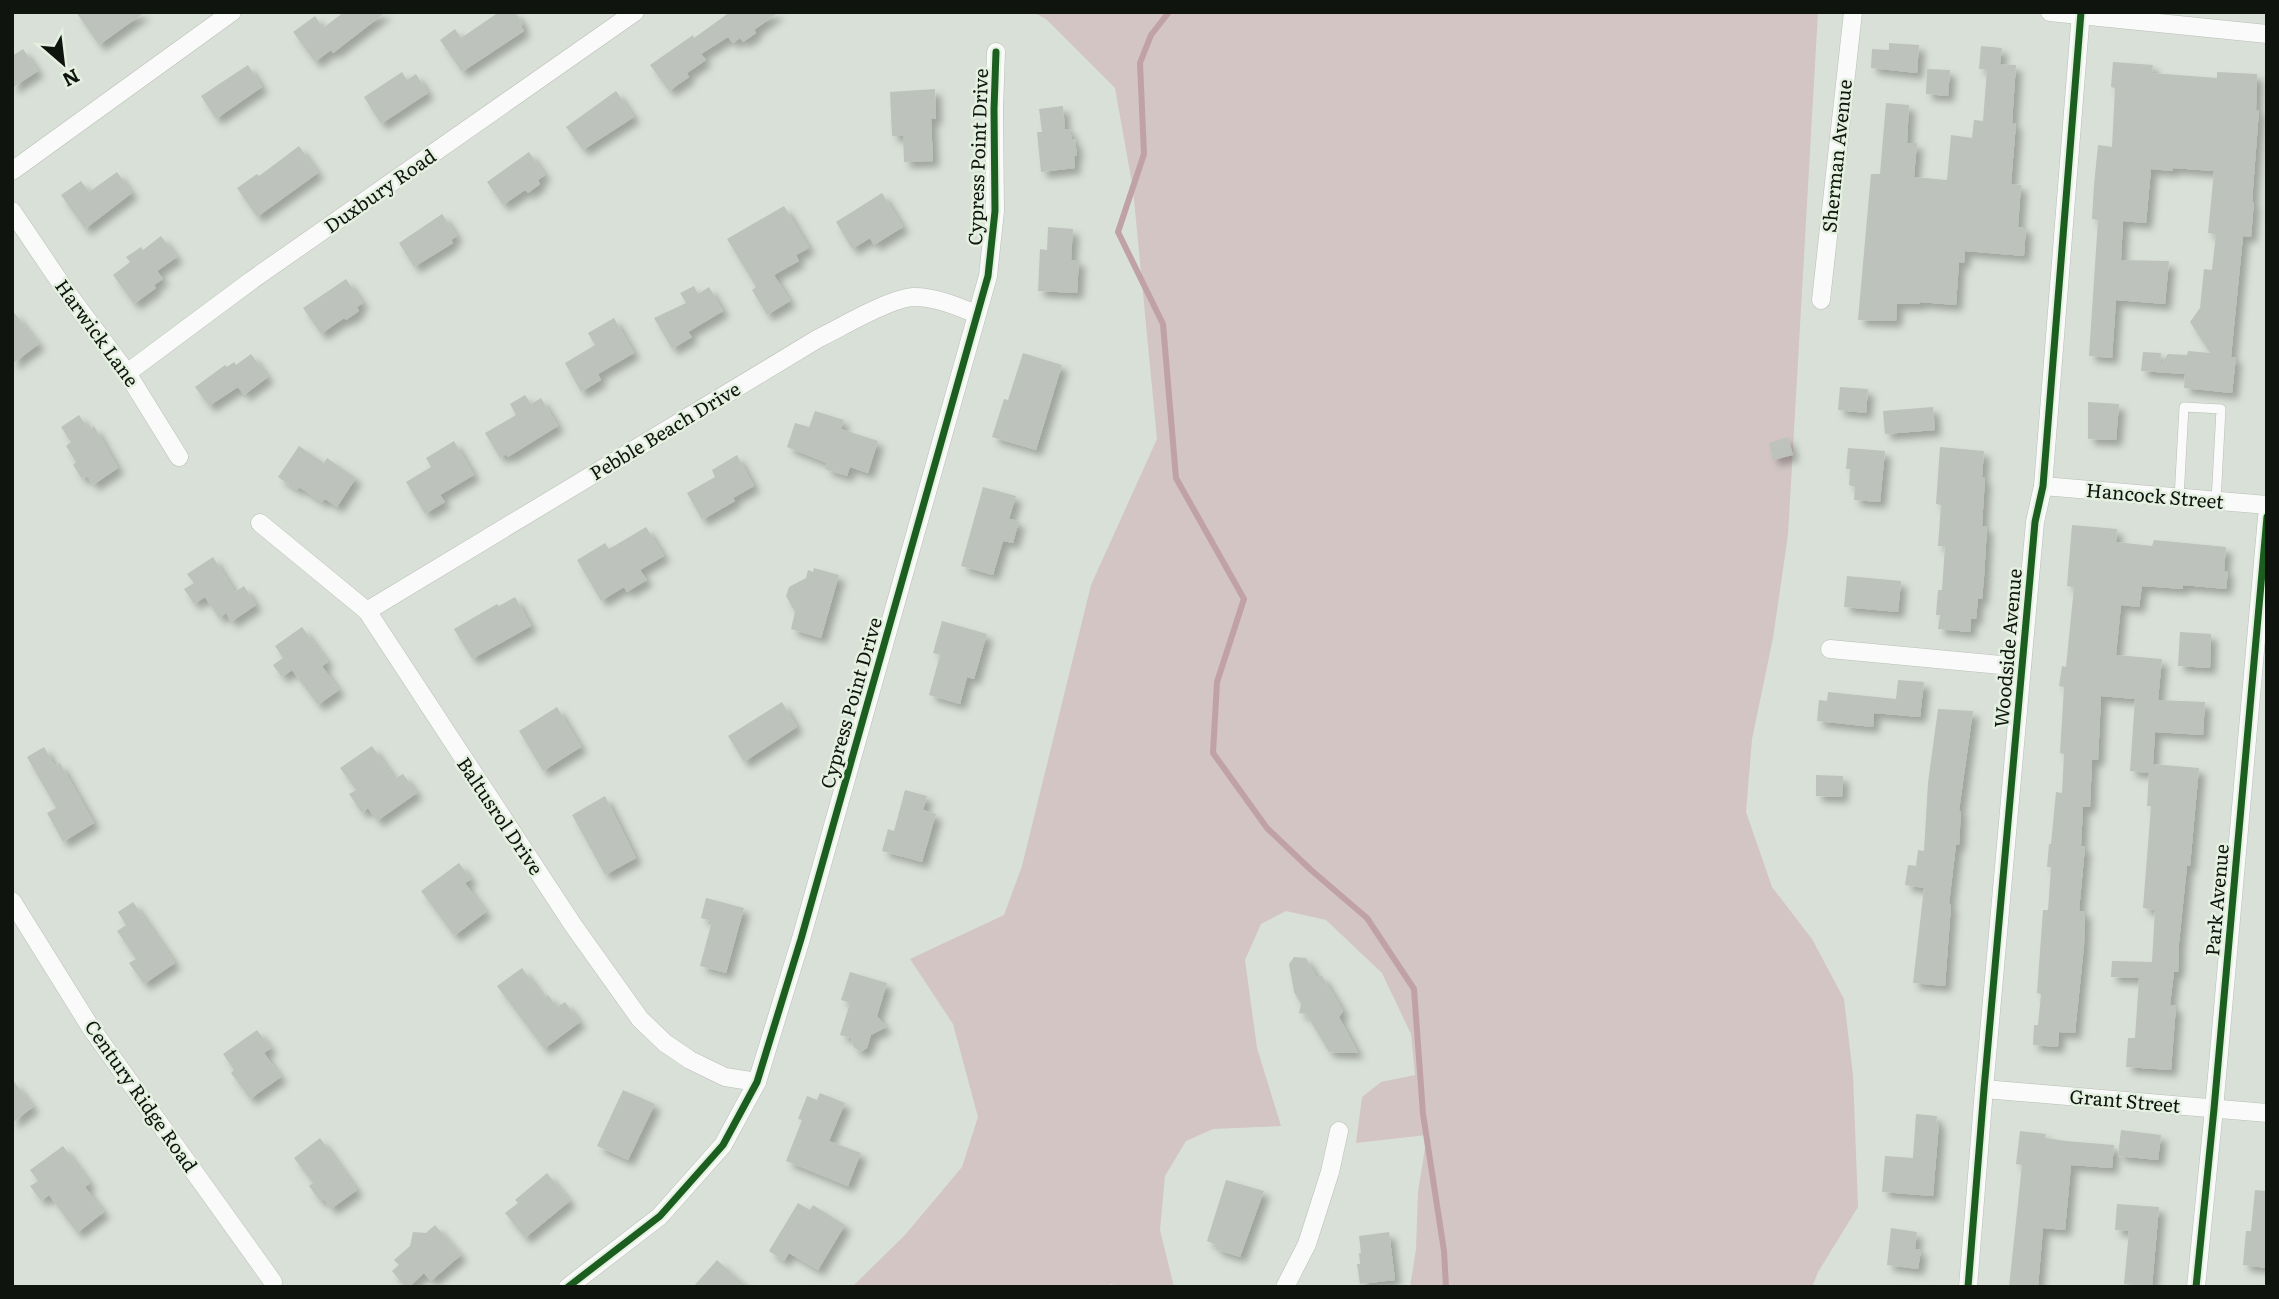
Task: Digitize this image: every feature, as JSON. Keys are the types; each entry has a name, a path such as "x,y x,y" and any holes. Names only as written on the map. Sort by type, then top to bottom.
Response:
{"street":[{"path":"12,171 232,12"},
{"name":"Duxbury Road","path":"127,373 252,281 635,12"},
{"name":"Sherman Avenue","path":"1821,300 1853,12"},
{"path":"2050,12 2267,34"},
{"name":"Woodside Avenue","path":"1968,1287 2035,522 2043,486 2081,14"},
{"name":"Cypress Point Drive","path":"568,1287 660,1216 723,1145 757,1082 801,939 988,276 995,211 996,52"},
{"name":"Harwick Lane","path":"12,211 68,294 127,373 179,457"},
{"name":"Pebble Beach Drive","path":"367,611 819,338 898,300 914,297 946,302 976,314"},
{"name":"Hancock Street","path":"2043,486 2267,505"},
{"name":"Park Avenue","path":"2196,1287 2267,517"},
{"name":"Baltusrol Drive","path":"260,523 367,611 573,925 640,1020 665,1044 690,1060 725,1077 757,1082"},
{"path":"1830,649 2022,667"},
{"name":"Century Ridge Road","path":"12,901 91,1028 275,1285"},
{"name":"Grant Street","path":"1984,1089 2267,1113"},
{"path":"1285,1287 1307,1244 1330,1172 1339,1131"}],"lane":[{"path":"2179,498 2184,407 2221,409 2216,501"}],"shaded area":[{"path":"1033,12 1818,12 1788,535 1773,638 1752,739 1746,812 1772,887 1812,939 1844,999 1853,1075 1858,1207 1818,1272 1812,1287 1410,1287 1416,1249 1418,1192 1427,1135 1356,1143 1362,1097 1381,1082 1415,1075 1411,1034 1382,973 1326,920 1286,911 1261,924 1245,960 1257,1048 1281,1126 1213,1129 1186,1141 1165,1176 1160,1230 1174,1287 1120,1287 1111,1284 1107,1287 852,1287 905,1235 962,1167 978,1117 953,1024 910,959 1004,915 1022,866 1091,585 1157,439 1133,189 1115,88 1046,19"}],"building":[{"path":"76,12 145,12 99,45"},
{"path":"344,12 386,12 333,53 331,50 315,62 293,32 315,16 323,28"},
{"path":"499,12 515,12 524,31 462,72 440,40 455,29 461,38"},
{"path":"730,12 779,12 754,30 756,33 743,42 740,38 733,43 728,37 701,54 706,60 687,73 689,77 669,91 650,65"},
{"path":"1889,43 1919,45 1917,73 1871,68 1872,49 1889,50"},
{"path":"1981,46 2002,48 2000,64 2016,65 2012,123 2016,123 2011,184 2021,185 2018,227 2026,227 2024,256 1965,251 1964,263 1959,262 1956,305 1920,302 1897,304 1896,321 1858,320 1871,174 1880,174 1886,103 1909,105 1907,143 1917,143 1914,177 1947,180 1951,135 1972,138 1974,120 1983,121 1987,69 1979,69"},
{"path":"23,49 38,71 12,88 12,56"},
{"path":"2113,62 2153,65 2152,73 2217,78 2217,72 2257,74 2256,110 2259,110 2254,202 2251,237 2243,236 2231,357 2236,357 2232,393 2184,388 2185,374 2141,371 2143,352 2161,353 2160,365 2168,354 2187,355 2188,351 2210,353 2190,322 2200,308 2204,269 2212,270 2216,234 2208,233 2214,171 2151,169 2146,223 2123,221 2121,260 2169,261 2165,304 2116,300 2112,358 2089,356 2098,220 2092,219 2094,185 2098,145 2112,147 2115,88 2111,87"},
{"path":"248,65 262,87 216,119 201,96"},
{"path":"1927,69 1950,70 1948,96 1926,94"},
{"path":"402,72 407,80 416,74 428,93 381,124 364,97"},
{"path":"935,89 936,119 931,119 933,161 904,162 903,136 892,136 890,92"},
{"path":"616,91 634,117 583,150 566,127"},
{"path":"1063,106 1065,129 1070,129 1072,140 1075,139 1075,168 1041,172 1037,132 1042,132 1039,109"},
{"path":"299,146 318,173 257,217 237,188 257,174 259,176"},
{"path":"529,152 545,175 538,180 540,184 528,193 525,190 503,205 487,182"},
{"path":"117,172 132,193 85,229 61,195 81,181 89,192"},
{"path":"882,193 903,227 874,245 870,238 852,249 836,222"},
{"path":"784,206 809,248 796,255 799,261 774,275 790,301 767,315 752,290 756,287 727,239"},
{"path":"442,214 457,236 451,240 453,243 414,267 399,243"},
{"path":"1048,227 1073,229 1071,260 1079,260 1077,293 1038,291 1040,249 1047,250"},
{"path":"161,236 177,257 157,271 163,279 154,285 156,288 134,304 113,275 130,262 126,257 141,247 143,250"},
{"path":"346,279 363,303 357,307 359,311 321,334 303,308"},
{"path":"694,286 698,294 709,287 723,311 688,332 692,337 672,349 654,318 686,303 680,293"},
{"path":"12,310 39,344 12,364"},
{"path":"614,318 634,353 598,374 601,380 581,392 565,363 595,345 588,333"},
{"path":"1023,353 1062,365 1036,450 992,437 1004,399 1008,400"},
{"path":"251,354 268,377 244,395 238,387 209,406 195,387 225,365 227,367 234,362 236,365"},
{"path":"1840,387 1868,389 1866,413 1838,410"},
{"path":"525,395 531,404 541,398 558,426 508,457 506,454 500,458 485,433 516,415 510,404"},
{"path":"2088,402 2119,404 2116,440 2088,439"},
{"path":"1933,407 1935,430 1885,434 1883,411"},
{"path":"815,411 844,420 841,429 878,441 868,473 850,467 847,476 825,469 827,463 787,447 795,423 809,427"},
{"path":"79,415 89,430 94,426 118,468 93,485 87,476 82,479 73,465 76,462 66,446 71,442 61,427"},
{"path":"1788,437 1793,455 1773,460 1769,443"},
{"path":"454,441 474,475 440,495 445,502 425,514 406,482 431,467 426,458"},
{"path":"299,446 324,463 327,458 356,478 337,507 325,499 322,502 299,487 297,490 278,477"},
{"path":"1940,447 1984,451 1982,526 1987,527 1984,577 1982,599 1978,599 1976,619 1971,619 1970,632 1938,629 1938,590 1942,590 1945,546 1938,546 1941,505 1936,504"},
{"path":"1848,448 1885,451 1880,502 1854,500 1855,487 1849,485 1850,469 1846,469"},
{"path":"737,455 754,486 733,498 735,501 702,520 687,493 715,477 712,470"},
{"path":"983,487 1016,496 1009,519 1019,521 1013,543 1003,541 993,575 961,566"},
{"path":"2072,525 2117,529 2116,542 2152,546 2154,540 2226,547 2226,589 2183,585 2183,589 2142,586 2139,607 2121,605 2116,655 2162,659 2158,700 2205,702 2203,735 2155,732 2153,764 2199,768 2178,972 2174,972 2170,1005 2176,1006 2171,1070 2126,1067 2128,1038 2135,1038 2139,978 2111,977 2112,961 2152,962 2155,910 2143,908 2151,806 2147,806 2149,773 2130,771 2135,699 2101,696 2098,760 2092,760 2090,807 2083,807 2081,846 2085,847 2079,911 2085,911 2084,946 2075,1033 2059,1032 2058,1047 2033,1045 2034,1025 2038,1025 2041,994 2037,993 2043,910 2048,910 2051,867 2047,867 2049,844 2056,792 2062,793 2064,754 2060,753 2064,687 2059,686 2062,666 2066,667 2074,587 2067,586"},
{"path":"646,527 664,556 640,570 647,580 627,592 624,587 601,601 577,560 605,543 609,549"},
{"path":"213,557 235,592 244,586 256,605 231,622 226,613 219,618 205,597 194,604 184,589 194,583 187,574"},
{"path":"814,568 839,575 821,638 791,629 795,612 786,596 789,587 806,578 808,570 813,572"},
{"path":"1847,576 1901,581 1898,612 1844,607"},
{"path":"515,597 531,626 472,659 454,629 497,604 499,606"},
{"path":"942,621 987,634 974,679 967,677 960,704 929,695 940,655 933,653"},
{"path":"302,627 328,662 322,666 339,690 318,705 292,670 282,677 273,665 283,658 275,646"},
{"path":"2180,632 2211,634 2210,668 2178,666"},
{"path":"1898,680 1924,682 1920,717 1874,713 1873,727 1817,721 1819,700 1827,701 1828,692 1896,699"},
{"path":"782,702 797,727 744,762 728,736"},
{"path":"557,707 581,747 543,771 519,731"},
{"path":"1938,709 1973,711 1959,811 1959,845 1956,845 1949,904 1945,986 1913,983 1924,888 1905,885 1908,865 1916,866 1918,850 1924,851 1928,783"},
{"path":"372,746 395,779 403,774 417,793 377,821 368,808 362,813 349,794 356,790 340,768"},
{"path":"44,747 55,766 60,763 94,823 63,842 47,813 56,808 27,757"},
{"path":"1816,775 1843,776 1842,797 1816,796"},
{"path":"905,790 927,796 923,810 936,814 922,862 882,851 888,829 894,831"},
{"path":"605,796 636,858 605,875 572,815"},
{"path":"459,863 471,879 465,883 486,912 454,936 421,891"},
{"path":"706,898 744,908 726,973 700,966 712,921 701,918"},
{"path":"133,902 175,963 144,984 129,963 136,959 117,931 126,925 118,912"},
{"path":"1294,957 1306,958 1316,976 1322,976 1343,1011 1339,1017 1358,1053 1329,1052 1306,1014 1299,1013 1301,1004 1294,992 1289,964"},
{"path":"522,968 544,998 548,995 557,1007 565,1002 580,1022 544,1049 497,986"},
{"path":"850,972 887,983 877,1016 886,1027 871,1035 867,1048 860,1052 853,1046 851,1038 840,1035 850,1003 841,1000"},
{"path":"257,1030 271,1048 264,1053 281,1077 250,1099 231,1073 234,1070 223,1054"},
{"path":"12,1079 33,1107 12,1123"},
{"path":"623,1090 655,1104 628,1160 597,1146"},
{"path":"820,1093 845,1103 829,1141 861,1153 848,1186 786,1161 802,1120 798,1119 807,1096 817,1100"},
{"path":"1916,1114 1937,1116 1936,1123 1939,1123 1933,1196 1882,1192 1885,1156 1913,1158"},
{"path":"2121,1130 2161,1135 2158,1160 2118,1156"},
{"path":"2020,1131 2046,1134 2045,1138 2114,1145 2112,1168 2071,1165 2065,1230 2043,1228 2038,1287 2009,1287 2022,1165 2016,1164"},
{"path":"320,1138 357,1190 331,1209 324,1199 320,1201 309,1186 313,1183 294,1158"},
{"path":"63,1146 90,1183 85,1187 104,1212 77,1233 49,1195 41,1201 30,1186 38,1181 30,1170"},
{"path":"547,1173 570,1201 525,1238 505,1213 518,1203 515,1200"},
{"path":"1226,1180 1264,1191 1240,1257 1215,1249 1217,1245 1207,1241"},
{"path":"2255,1190 2267,1191 2267,1268 2243,1265 2246,1231 2251,1231"},
{"path":"798,1203 810,1210 813,1205 845,1225 818,1270 789,1253 784,1261 769,1251"},
{"path":"2117,1204 2159,1207 2152,1287 2124,1284 2129,1231 2115,1230"},
{"path":"435,1225 461,1255 431,1281 424,1273 409,1287 405,1287 392,1271 399,1265 394,1260 410,1246 413,1232 426,1233"},
{"path":"1891,1228 1917,1232 1915,1249 1921,1250 1918,1269 1887,1265"},
{"path":"1389,1232 1395,1280 1360,1284 1357,1264 1360,1264 1361,1253 1359,1236"},
{"path":"717,1260 747,1287 693,1287"}],"waterway":[{"path":"1169,12 1151,35 1140,63 1144,154 1118,232 1163,324 1176,478 1244,599 1217,682 1213,753 1267,828 1367,918 1414,989 1423,1114 1444,1251 1446,1287"}],"cycle path":[{"path":"1968,1287 2035,522 2043,486 2081,12"},
{"path":"568,1287 660,1216 723,1145 757,1082 801,939 988,276 995,211 996,52"},
{"path":"2196,1287 2267,517"}]}
